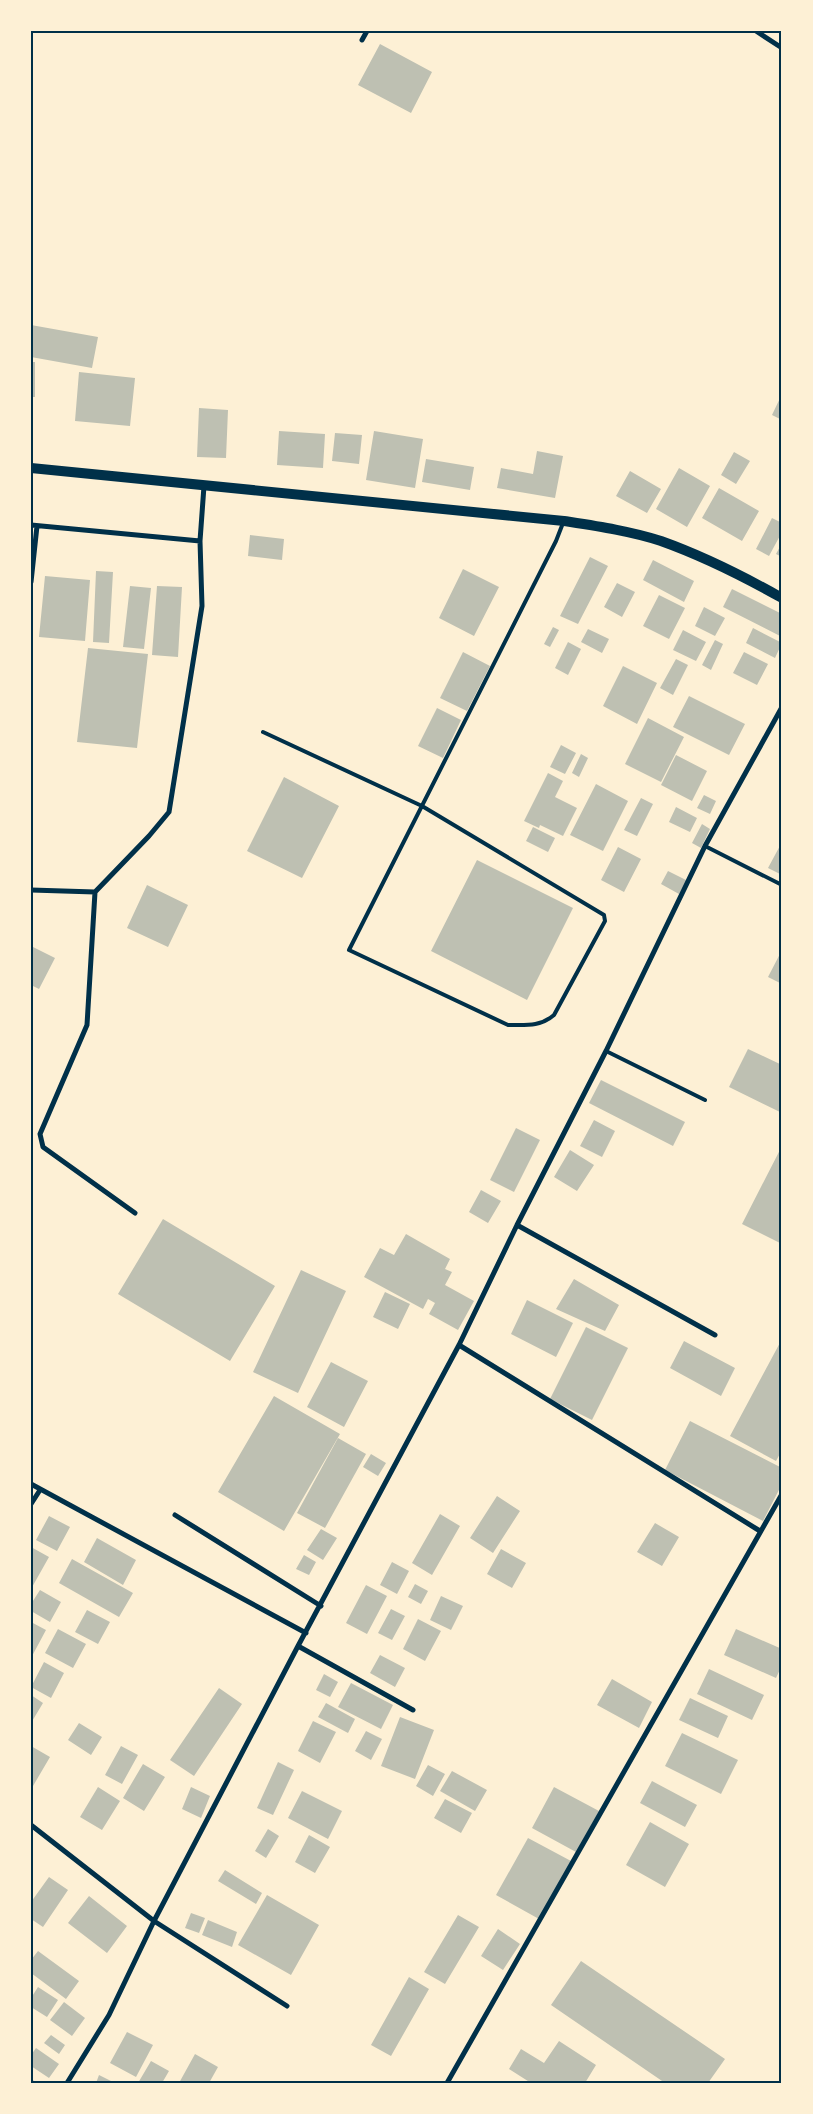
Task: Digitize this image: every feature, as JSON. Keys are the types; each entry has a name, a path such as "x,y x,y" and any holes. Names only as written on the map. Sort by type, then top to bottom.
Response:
{"main road":[{"path":"31,468 564,521 622,531 660,541 718,564 782,598"}],"street":[{"path":"362,40 366,31"},
{"path":"756,31 782,48"},
{"path":"136,1214 43,1147 40,1134 87,1025 95,892 149,836 168,812 202,606 200,541 204,486"},
{"path":"31,582 34,525 200,541"},
{"path":"67,2083 109,2015 154,1921 459,1345 706,846 782,707"},
{"path":"31,890 95,892"},
{"path":"517,1225 714,1335"},
{"path":"459,1345 760,1530"},
{"path":"31,1484 306,1633"},
{"path":"31,1504 40,1490"},
{"path":"447,2083 782,1494"},
{"path":"176,1514 321,1606"},
{"path":"298,1646 413,1710"},
{"path":"31,1825 154,1921 287,2006"}],"lane":[{"path":"263,732 422,806 606,918 554,1015 545,1022 508,1025 350,950 422,806 556,541 564,521"},
{"path":"706,846 782,885"},
{"path":"606,1051 705,1100"}],"building":[{"path":"380,44 432,72 411,113 358,85"},
{"path":"31,325 98,337 92,368 31,357"},
{"path":"31,362 35,362 35,397 31,397"},
{"path":"79,372 135,378 130,426 75,421"},
{"path":"782,394 782,420 772,415"},
{"path":"199,408 228,410 226,458 197,457"},
{"path":"279,431 325,434 323,468 277,465"},
{"path":"374,431 423,439 415,488 366,480"},
{"path":"335,433 362,435 359,464 332,461"},
{"path":"537,451 563,456 555,498 497,488 501,468 533,474"},
{"path":"734,452 750,461 736,484 721,475"},
{"path":"426,459 474,467 470,490 422,482"},
{"path":"679,468 710,486 687,527 656,509"},
{"path":"630,471 661,489 647,513 616,496"},
{"path":"719,488 759,511 742,541 702,518"},
{"path":"772,518 782,523 782,532 769,556 756,549"},
{"path":"250,535 284,539 282,560 248,556"},
{"path":"782,543 782,557 776,554"},
{"path":"590,557 608,566 578,624 560,616"},
{"path":"653,560 694,581 684,602 643,580"},
{"path":"463,569 499,587 474,636 439,618"},
{"path":"96,571 113,572 109,643 93,642"},
{"path":"45,576 90,580 85,641 39,637"},
{"path":"617,583 635,592 622,617 604,607"},
{"path":"130,586 151,588 144,649 123,647"},
{"path":"157,586 182,587 178,657 152,655"},
{"path":"732,589 782,614 782,637 723,607"},
{"path":"659,595 685,608 669,639 643,626"},
{"path":"704,607 725,618 715,636 695,626"},
{"path":"553,627 559,630 550,647 544,644"},
{"path":"753,628 782,643 775,658 746,643"},
{"path":"588,629 609,639 602,653 581,642"},
{"path":"683,630 706,642 696,661 673,650"},
{"path":"715,640 723,644 711,670 702,665"},
{"path":"568,642 581,649 568,675 555,668"},
{"path":"88,648 148,654 137,748 77,742"},
{"path":"463,652 490,666 467,711 440,698"},
{"path":"744,652 768,664 757,685 733,673"},
{"path":"676,659 688,665 673,695 660,688"},
{"path":"623,666 657,683 637,724 603,706"},
{"path":"689,696 745,724 729,755 673,727"},
{"path":"437,708 461,720 443,758 418,746"},
{"path":"648,718 684,737 661,782 625,764"},
{"path":"561,745 576,753 565,774 550,767"},
{"path":"581,754 588,758 579,777 572,773"},
{"path":"676,755 707,771 692,801 661,785"},
{"path":"548,773 563,781 555,797 577,808 563,836 540,825 539,828 524,821"},
{"path":"284,777 339,806 302,878 247,851"},
{"path":"596,784 628,801 603,851 570,835"},
{"path":"704,795 716,801 710,814 697,808"},
{"path":"641,798 653,804 637,836 624,830"},
{"path":"676,807 697,818 690,832 669,822"},
{"path":"702,824 710,829 701,848 692,843"},
{"path":"533,827 555,838 548,852 526,841"},
{"path":"782,842 782,875 768,868"},
{"path":"618,847 641,859 624,892 601,880"},
{"path":"477,860 573,908 527,1000 431,951"},
{"path":"668,871 686,880 679,894 661,884"},
{"path":"147,885 188,905 168,947 127,928"},
{"path":"31,946 55,958 39,989 31,985"},
{"path":"782,950 782,984 768,977"},
{"path":"748,1049 782,1065 782,1113 729,1087"},
{"path":"601,1080 685,1122 673,1146 589,1103"},
{"path":"594,1120 615,1131 602,1157 580,1146"},
{"path":"516,1128 540,1140 514,1192 490,1180"},
{"path":"782,1146 782,1244 742,1224"},
{"path":"570,1150 594,1165 577,1191 554,1177"},
{"path":"481,1190 501,1201 488,1223 469,1212"},
{"path":"163,1219 275,1286 230,1361 118,1294"},
{"path":"406,1234 450,1259 445,1269 452,1272 445,1285 474,1301 458,1330 429,1314 435,1303 428,1299 423,1309 364,1277 380,1248 394,1255"},
{"path":"301,1270 346,1291 298,1393 253,1372"},
{"path":"574,1279 619,1305 605,1331 556,1309"},
{"path":"385,1292 410,1304 398,1329 373,1317"},
{"path":"527,1300 573,1323 556,1357 511,1334"},
{"path":"586,1327 628,1348 592,1420 550,1399"},
{"path":"782,1339 782,1450 776,1461 730,1436"},
{"path":"684,1341 735,1368 721,1396 670,1368"},
{"path":"331,1362 368,1381 344,1427 307,1407"},
{"path":"274,1396 340,1434 284,1531 218,1492"},
{"path":"690,1421 782,1468 782,1484 763,1521 665,1470"},
{"path":"338,1438 366,1454 325,1528 297,1513"},
{"path":"371,1454 386,1463 378,1476 363,1467"},
{"path":"497,1496 520,1511 493,1553 470,1538"},
{"path":"440,1514 460,1526 432,1575 412,1563"},
{"path":"49,1516 70,1527 57,1551 36,1540"},
{"path":"655,1523 679,1537 662,1566 637,1552"},
{"path":"321,1529 337,1538 323,1560 307,1550"},
{"path":"97,1538 136,1560 123,1585 84,1562"},
{"path":"31,1547 49,1557 31,1589"},
{"path":"501,1549 526,1563 512,1588 487,1574"},
{"path":"304,1555 316,1562 309,1575 296,1569"},
{"path":"72,1559 133,1593 119,1617 59,1583"},
{"path":"392,1562 409,1571 397,1594 380,1585"},
{"path":"415,1584 428,1591 421,1604 408,1597"},
{"path":"366,1585 387,1596 367,1634 346,1623"},
{"path":"40,1590 61,1602 50,1622 31,1611 31,1604"},
{"path":"441,1596 463,1606 451,1630 430,1620"},
{"path":"391,1609 405,1616 392,1640 378,1633"},
{"path":"87,1610 110,1622 98,1644 75,1632"},
{"path":"418,1619 441,1631 425,1661 403,1649"},
{"path":"31,1622 46,1630 31,1658"},
{"path":"58,1629 86,1644 73,1668 45,1653"},
{"path":"736,1629 782,1649 782,1665 776,1678 724,1655"},
{"path":"380,1655 405,1668 395,1687 370,1673"},
{"path":"44,1662 64,1673 51,1698 31,1687"},
{"path":"709,1669 764,1695 752,1720 697,1694"},
{"path":"324,1674 338,1682 330,1697 316,1690"},
{"path":"612,1679 652,1702 639,1728 597,1705"},
{"path":"351,1683 393,1705 381,1729 338,1707"},
{"path":"219,1688 242,1704 194,1776 170,1760"},
{"path":"31,1695 43,1703 31,1723"},
{"path":"690,1698 728,1716 718,1738 679,1720"},
{"path":"326,1703 355,1719 348,1733 318,1717"},
{"path":"400,1717 434,1730 415,1779 381,1766"},
{"path":"313,1721 336,1732 320,1763 298,1751"},
{"path":"79,1723 102,1737 91,1755 68,1740"},
{"path":"366,1731 382,1739 371,1760 355,1751"},
{"path":"682,1733 738,1760 721,1794 665,1766"},
{"path":"31,1746 50,1757 33,1786 31,1785"},
{"path":"121,1746 138,1755 122,1784 105,1775"},
{"path":"278,1762 294,1770 273,1815 257,1808"},
{"path":"143,1764 165,1777 144,1811 123,1798"},
{"path":"428,1765 445,1774 433,1796 416,1786"},
{"path":"452,1771 487,1790 475,1811 440,1791"},
{"path":"652,1781 697,1805 685,1827 640,1803"},
{"path":"98,1787 120,1801 102,1830 80,1817"},
{"path":"191,1787 210,1796 201,1818 182,1809"},
{"path":"554,1787 599,1811 576,1852 532,1828"},
{"path":"302,1791 342,1811 328,1839 288,1818"},
{"path":"445,1799 472,1813 461,1833 434,1818"},
{"path":"650,1822 689,1844 665,1887 626,1865"},
{"path":"268,1829 279,1836 266,1858 255,1851"},
{"path":"309,1835 330,1847 315,1873 295,1862"},
{"path":"528,1838 571,1861 539,1919 496,1895"},
{"path":"225,1870 262,1893 256,1904 218,1881"},
{"path":"49,1877 68,1890 43,1927 31,1919 31,1902"},
{"path":"267,1895 319,1925 291,1975 238,1945"},
{"path":"89,1896 127,1926 107,1953 68,1923"},
{"path":"191,1913 205,1918 199,1933 185,1928"},
{"path":"458,1915 479,1927 445,1984 424,1972"},
{"path":"208,1920 237,1932 232,1947 202,1935"},
{"path":"498,1929 520,1944 503,1970 481,1956"},
{"path":"38,1951 79,1981 66,1999 31,1973 31,1960"},
{"path":"581,1961 725,2059 708,2083 665,2083 551,2005"},
{"path":"409,1977 429,1989 391,2056 371,2045"},
{"path":"38,1987 58,2000 47,2017 31,2007 31,1998"},
{"path":"64,2002 85,2018 72,2036 50,2020"},
{"path":"127,2032 153,2045 136,2077 110,2063"},
{"path":"51,2035 65,2045 59,2054 44,2043"},
{"path":"559,2041 596,2065 585,2083 531,2083 509,2069 521,2049 544,2063"},
{"path":"36,2048 59,2064 49,2078 31,2066 31,2055"},
{"path":"195,2054 218,2067 209,2083 179,2083"},
{"path":"151,2061 169,2071 162,2083 138,2083"},
{"path":"99,2075 115,2083 96,2083"}]}
